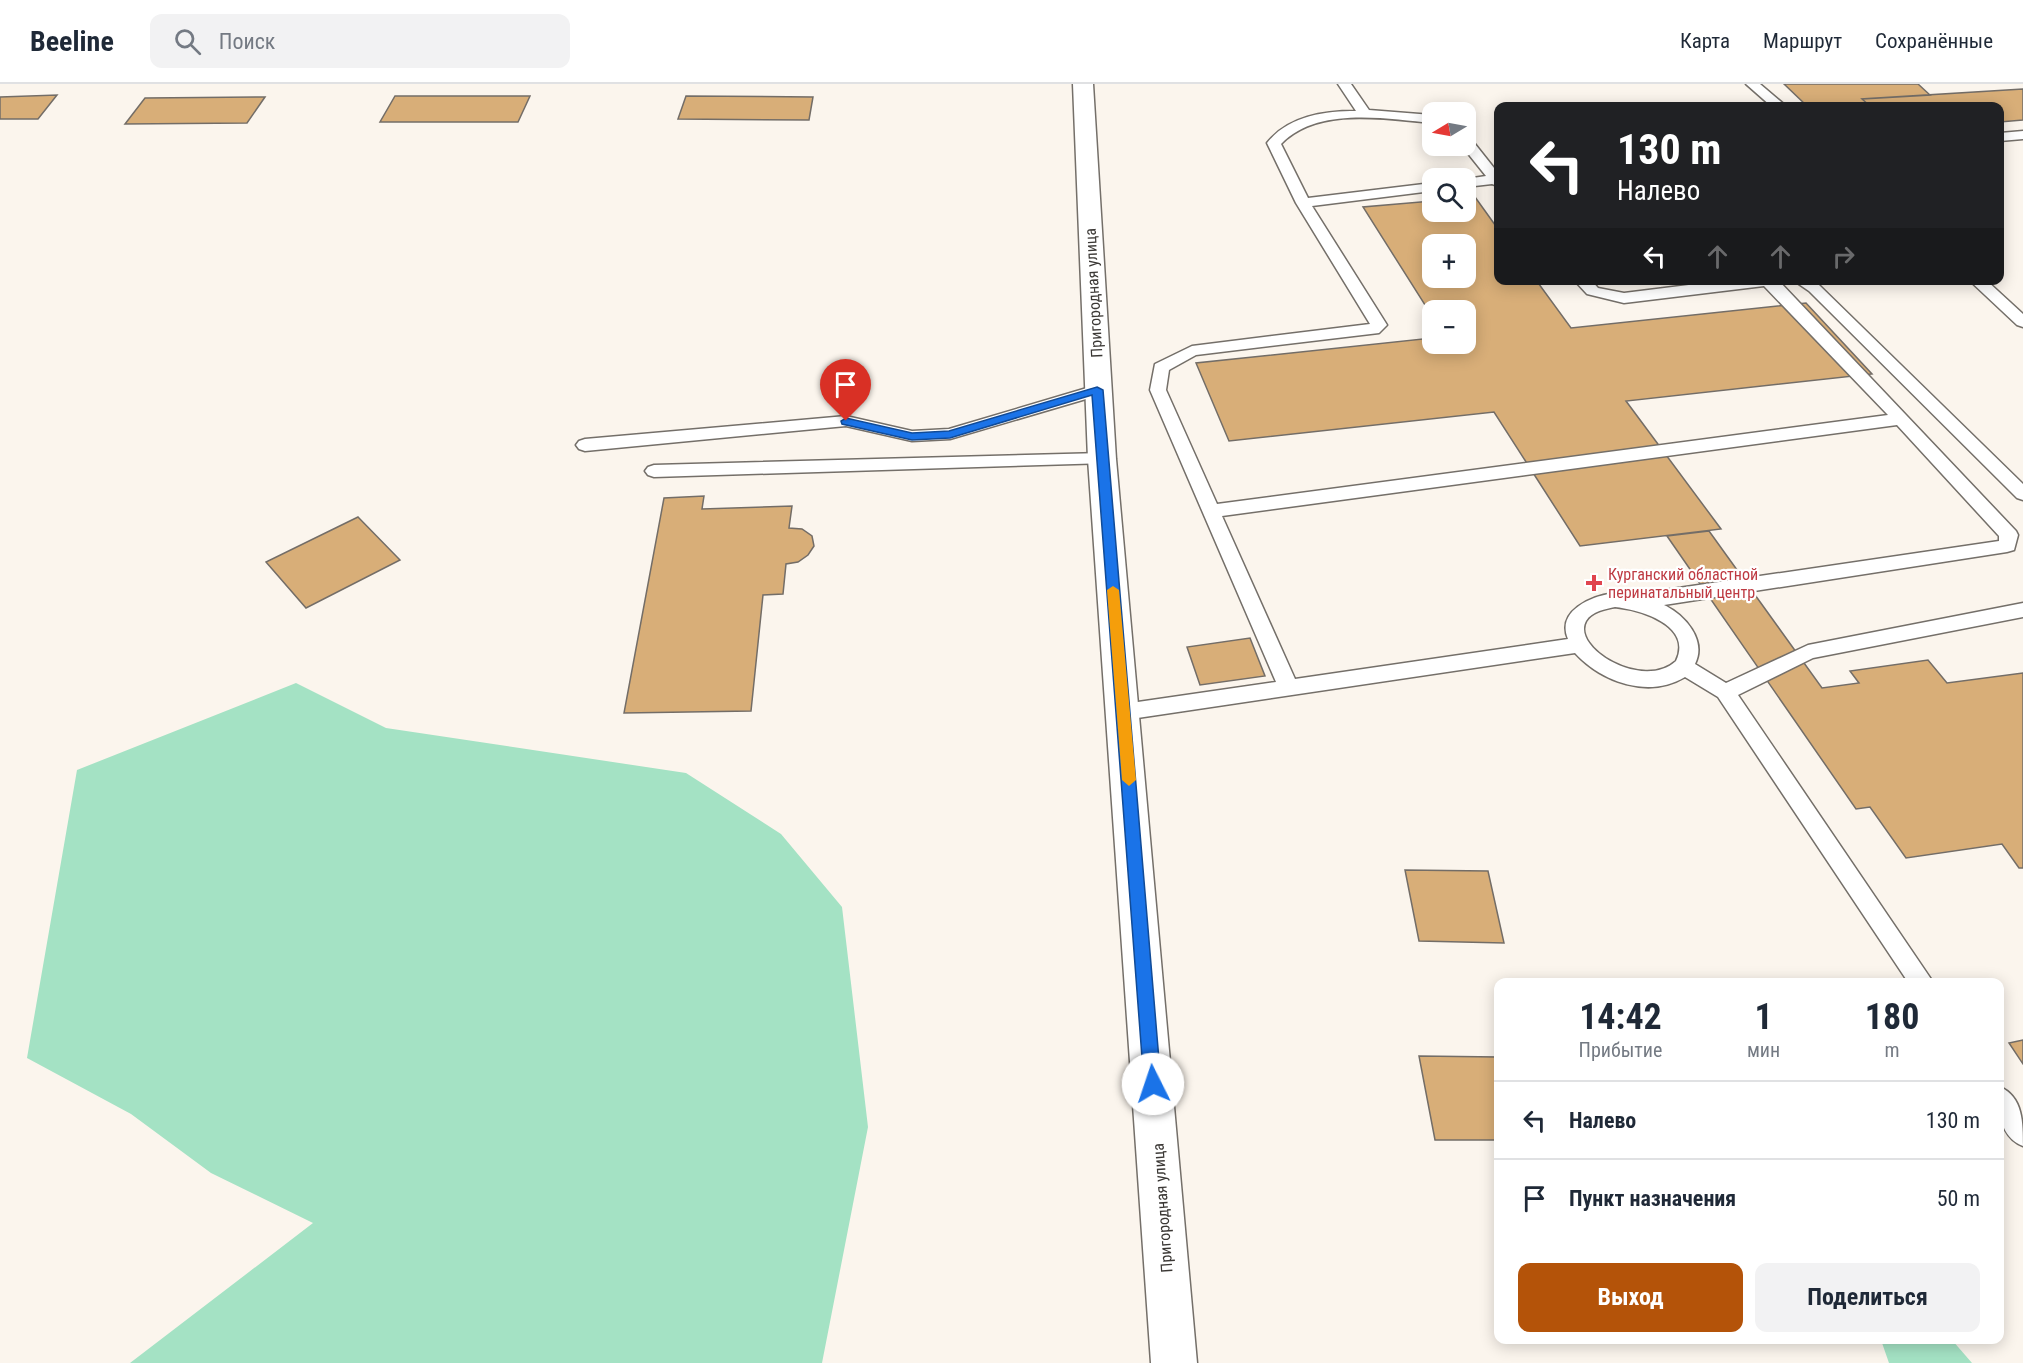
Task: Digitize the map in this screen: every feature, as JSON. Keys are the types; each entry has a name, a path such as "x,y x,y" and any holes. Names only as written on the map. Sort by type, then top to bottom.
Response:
{"street":[{"name":"Пригородная улица","path":"1083,84 1097,390 1174,1363"}],"lane":[{"path":"1344,84 1364,112"},
{"path":"1752,84 1774,102"},
{"path":"1289,688 1158,390 1161,368 1192,351 1325,337 1373,330 1379,325 1303,203 1274,143 1279,134 1298,123 1364,112 1398,113 1422,117"},
{"path":"2004,137 2023,135"},
{"path":"1476,154 1494,176"},
{"path":"1476,182 1494,180"},
{"path":"1303,203 1422,188"},
{"path":"1586,285 1593,291 1624,298 1729,285"},
{"path":"1653,608 1658,598 2007,546 2009,535 1774,285"},
{"path":"1809,285 2023,494"},
{"path":"1982,285 2023,322"},
{"path":"585,445 846,421 912,436 950,434 1097,390"},
{"path":"1212,511 1901,419"},
{"path":"654,471 1102,459"},
{"path":"1615,600 1634,602 1653,608 1669,617 1682,629 1689,643 1689,656 1684,667 1670,676 1652,680 1630,678 1600,665 1591,659 1579,645 1575,632 1577,619 1585,609 1598,602 1615,600"},
{"path":"1725,692 1808,652 2023,610"},
{"path":"1124,712 1579,645"},
{"path":"1684,667 1725,692 1918,978"},
{"path":"2004,1105 2023,1134"}],"green space":[{"path":"296,683 386,728 686,773 781,834 842,907 868,1127 822,1363 130,1363 313,1223 211,1173 131,1114 27,1058 77,770"},
{"path":"1882,1344 1955,1344 1972,1363 1889,1363"}],"building":[{"path":"1784,84 1918,84 1930,95 1862,99 1865,102 1803,102"},
{"path":"2023,89 2023,120 2004,122 2004,102 1865,102 1862,99"},
{"path":"57,95 38,119 0,119 0,97"},
{"path":"395,96 530,96 518,122 380,122"},
{"path":"686,96 813,97 809,120 678,119"},
{"path":"265,97 247,123 125,124 145,98"},
{"path":"1476,198 1494,223 1494,285 1540,285 1571,328 1806,303 1872,374 1626,401 1721,529 1580,546 1494,412 1229,441 1196,363 1422,339 1422,354 1476,354 1476,300 1422,300 1363,207 1422,202 1422,222 1476,222"},
{"path":"704,496 702,509 792,506 789,528 802,529 812,536 814,546 808,555 798,562 786,564 783,594 763,595 751,711 624,713 664,498"},
{"path":"358,517 400,560 306,608 266,562"},
{"path":"1709,531 1822,688 1859,683 1850,671 1928,660 1947,683 2023,673 2023,868 2019,868 2002,844 1906,858 1870,807 1856,809 1667,536"},
{"path":"1250,638 1265,676 1200,685 1187,647"},
{"path":"1405,870 1488,871 1504,943 1419,941"},
{"path":"2023,1040 2023,1064 2009,1043"},
{"path":"1419,1056 1494,1057 1494,1140 1435,1140"}],"slow traffic":[{"path":"1113,590 1129,780"}],"place":[{"name":"Курганский областной перинатальный центр","path":"1594,583"}],"route":[{"path":"846,421 912,436 950,434 1097,390 1153,1084"}]}
